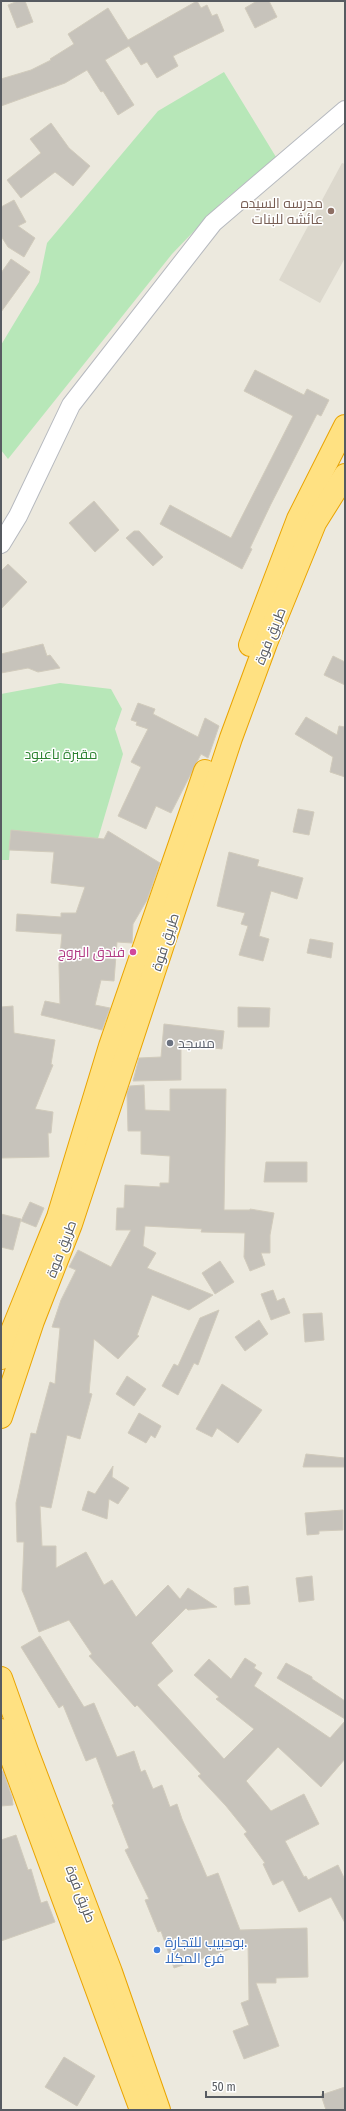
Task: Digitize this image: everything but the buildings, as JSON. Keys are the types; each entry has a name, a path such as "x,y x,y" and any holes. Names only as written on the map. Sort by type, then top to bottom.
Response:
{"highway":[{"name":"طريق فوة","path":"1,1358 58,1217 110,1046 250,643 298,519 345,426"},
{"name":"طريق فوة","path":"1,1417 33,1321 74,1216 231,738 266,643 315,523 345,475"},
{"name":"طريق فوة","path":"1,1678 111,1972 159,2110"},
{"name":"طريق فوة","path":"1,1730 141,2110"}],"street":[{"path":"1,544 18,516 71,405 213,223 345,110"}],"shaded area":[{"name":"مدرسه السيده عائشه للبنات","path":"342,163 345,164 345,258 320,303 279,280"}],"green space":[{"path":"224,72 276,157 222,202 172,254 8,459 1,450 1,345 39,282 47,243 158,111"},
{"name":"مقبرة باعبود","path":"60,683 111,689 122,709 115,729 123,754 97,842 11,833 9,860 1,860 1,694"}],"place":[{"name":"مدرسه السيده عائشه للبنات","path":"331,211"},
{"name":"فندق البروج","path":"133,952"},
{"name":"مسجد","path":"170,1043"},
{"name":"بوحبيب للتجارة. فرع المكلا","path":"157,1950"}]}
